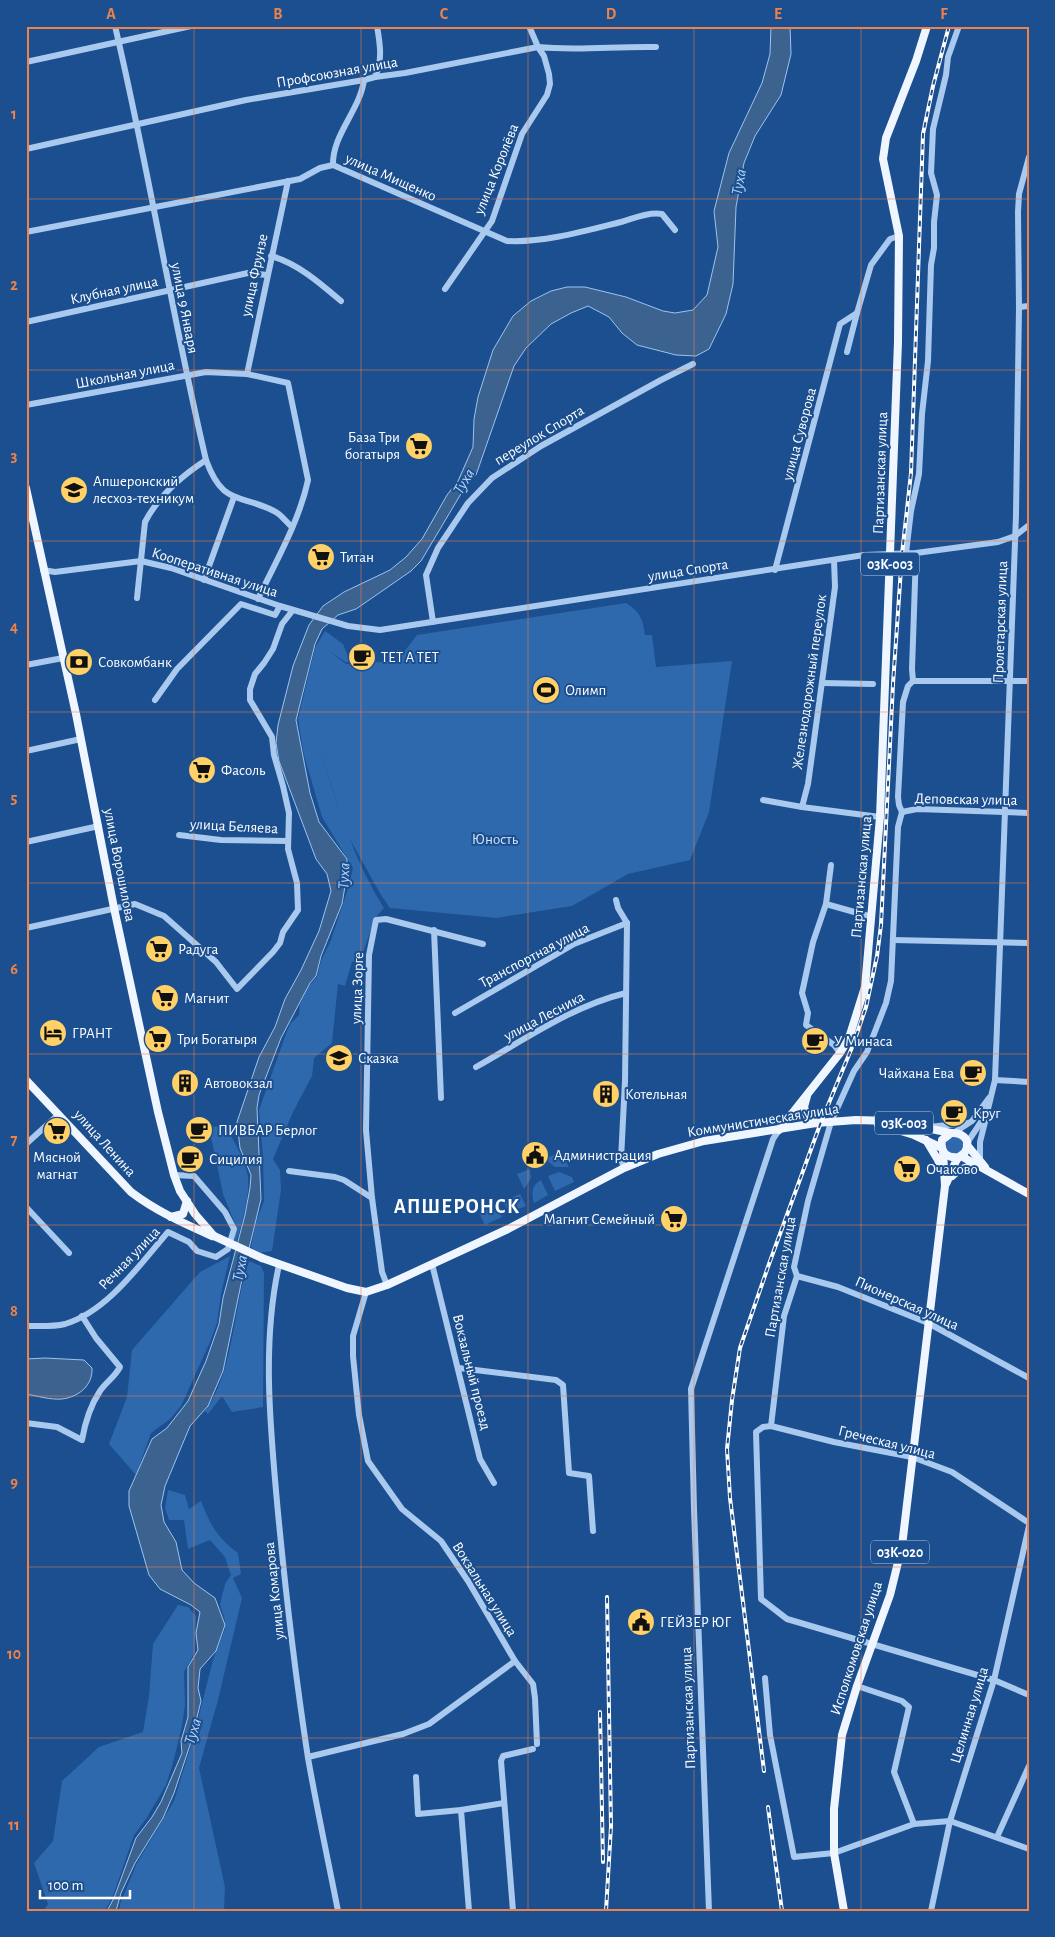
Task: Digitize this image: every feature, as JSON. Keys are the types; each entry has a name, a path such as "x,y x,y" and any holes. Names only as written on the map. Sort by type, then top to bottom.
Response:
{"main road":[{"name":"Партизанская улица","path":"808,1094 840,1053 849,1038 865,987 880,817 898,342 899,236 883,159 886,138 927,26"},
{"name":"улица Ворошилова","path":"26,488 81,739 114,908 158,1112 180,1191 195,1214 214,1236"},
{"name":"улица Ленина","path":"26,1080 131,1192 169,1217 279,1265"},
{"path":"808,1094 804,1107 807,1116 816,1122"},
{"path":"779,1130 808,1094"},
{"name":"Коммунистическая улица","path":"856,1120 889,1127 926,1140 942,1149"},
{"name":"Коммунистическая улица","path":"366,1292 387,1285 508,1228 624,1168 658,1154 704,1141 779,1130 816,1122 856,1120 892,1121 953,1132"},
{"name":"03К-003","path":"981,1165 964,1136 953,1132 942,1140 942,1149 949,1157 960,1157 981,1165 1029,1194"},
{"path":"926,1140 940,1166 945,1186"},
{"path":"960,1157 966,1151 967,1144"},
{"name":"Исполкомовская улица","path":"844,1911 834,1853 834,1809 842,1735 857,1686 890,1595 902,1546 945,1186 942,1149"},
{"name":"Исполкомовская улица","path":"945,1186 960,1157"},
{"path":"945,1186 953,1174 961,1169 968,1166 981,1165"},
{"path":"169,1217 183,1214 187,1201"},
{"path":"279,1265 347,1288 366,1292"}],"street":[{"name":"улица 9 Января","path":"115,26 137,125 186,375 206,460 210,473 222,490 234,497"},
{"path":"26,62 191,26"},
{"path":"375,77 380,66 377,26"},
{"name":"улица Королёва","path":"445,289 492,221 522,134 547,95 550,84 549,74 544,56 529,26"},
{"name":"Партизанская улица","path":"906,553 911,511 919,474 922,414 928,361 931,265 934,248 937,195 931,173 932,137 935,116 946,75 948,57 959,26"},
{"name":"Профсоюзная улица","path":"26,149 246,100 405,73 538,47 553,49 616,46 656,47"},
{"path":"333,165 332,154 359,99 364,80"},
{"name":"Пролетарская улица","path":"967,1144 987,1113 995,1080 1002,942 1015,536 1019,307 1018,212 1019,194 1029,157"},
{"name":"улица Мищенко","path":"26,232 300,179 320,168 333,165 507,241 529,242 620,222 654,212 662,214 675,230"},
{"name":"улица Фрунзе","path":"246,374 288,181"},
{"path":"847,352 872,265 890,239 899,236"},
{"path":"271,256 279,258 312,277 340,300"},
{"name":"Клубная улица","path":"26,322 248,273 267,275"},
{"path":"1019,307 1029,306"},
{"name":"улица Суворова","path":"775,570 840,324 852,315 857,314"},
{"name":"переулок Спорта","path":"433,622 426,575 438,548 468,503 492,478 541,446 693,364"},
{"name":"Школьная улица","path":"26,405 206,372 246,374 288,383 308,480 292,527"},
{"path":"137,598 145,522 151,512 188,472 206,460"},
{"path":"204,580 234,497 275,512 292,527 258,599"},
{"name":"улица Спорта","path":"348,626 380,630 834,560 916,553 998,542 1015,536 1029,525"},
{"name":"Партизанская улица","path":"772,1426 784,1316 797,1276 794,1267 806,1210 831,1122 854,1071 867,1052 886,1003 891,981 898,828 902,812 898,797 903,702 908,686 913,681 916,553"},
{"name":"Железнодорожный переулок","path":"802,807 808,784 823,682 835,587 834,560"},
{"name":"Кооперативная улица","path":"43,570 55,572 140,562 171,568 258,599 348,626"},
{"path":"155,700 177,669 241,604 275,615 280,606"},
{"path":"26,928 135,904 164,916 216,962 237,989 273,952 280,943 283,932 298,910 297,883 288,849 289,813 274,755 272,737 250,700 250,689 255,674 273,649 282,624 293,610"},
{"path":"26,665 63,658"},
{"path":"913,681 1029,681"},
{"path":"823,682 873,684"},
{"path":"26,751 81,739"},
{"path":"763,800 880,817"},
{"name":"Деповская улица","path":"902,812 917,809 1029,813"},
{"path":"26,842 99,826"},
{"name":"улица Беляева","path":"179,835 221,840 288,841"},
{"path":"831,865 826,904 813,942 802,993 808,1013 806,1025 834,1045 840,1053"},
{"path":"616,900 626,923 621,1159 624,1168"},
{"path":"826,904 872,917"},
{"name":"улица Зорге","path":"387,1285 382,1272 372,1198 366,1130 369,955 376,920 386,920 434,930 483,944"},
{"name":"Транспортная улица","path":"455,1013 574,944 626,923"},
{"path":"434,930 441,1098"},
{"path":"894,940 1029,943"},
{"name":"улица Лесника","path":"476,1068 584,1008 604,998 626,993"},
{"path":"995,1080 1029,1082"},
{"name":"Пролетарская улица","path":"953,1132 972,1121 986,1104 994,1088"},
{"path":"981,1165 980,1142 987,1113"},
{"path":"26,1144 59,1114"},
{"path":"926,1127 961,1125 972,1121"},
{"name":"Партизанская улица","path":"709,1911 691,1390 774,1139 779,1130"},
{"path":"289,1171 335,1177 344,1180 372,1198"},
{"name":"Речная улица","path":"26,1326 64,1324 82,1316 113,1295 168,1232 189,1242 196,1251 216,1257 228,1249 234,1229 226,1212 194,1176 174,1175"},
{"path":"26,1206 68,1253"},
{"name":"Вокзальный проезд","path":"432,1264 480,1459 494,1483"},
{"name":"улица Комарова","path":"279,1265 275,1284 270,1343 271,1429 286,1597 308,1757 338,1911"},
{"name":"Пионерская улица","path":"797,1276 838,1287 928,1323 1029,1378"},
{"name":"Вокзальная улица","path":"366,1292 353,1336 353,1356 358,1415 368,1461 402,1508 440,1542 468,1581 515,1661 533,1684 535,1746 503,1756 501,1761 513,1911"},
{"path":"26,1423 57,1427 82,1440 84,1423 100,1392 115,1377 120,1366 96,1338 82,1316"},
{"path":"459,1368 556,1380 564,1385 569,1473 589,1476 593,1532"},
{"path":"772,1426 763,1427 756,1432 761,1599 787,1619 994,1680 1029,1696"},
{"name":"Греческая улица","path":"772,1426 834,1442 912,1457 952,1472 1029,1525"},
{"name":"Целинная улица","path":"931,1911 950,1820 994,1680 1029,1525"},
{"path":"308,1757 403,1734 429,1724 515,1661"},
{"path":"765,1678 770,1735 794,1858 834,1853 914,1824 950,1820 1029,1849"},
{"path":"857,1686 902,1701 909,1707 894,1772 914,1824"},
{"path":"997,1837 1029,1766"},
{"path":"416,1777 418,1814 504,1803"},
{"path":"461,1810 469,1911"}],"green space":[{"name":"Юность","path":"626,603 640,616 645,635 652,635 656,667 732,661 709,812 690,860 628,874 572,906 496,918 390,908 351,840 363,870 384,908 375,918 360,961 352,962 345,986 338,984 332,1043 314,1058 312,1076 293,1112 273,1159 280,1170 281,1190 272,1251 258,1253 251,1247 256,1222 264,1201 259,1110 287,1031 291,1023 299,1015 300,1004 309,986 317,977 321,961 331,940 347,892 353,868 322,817 304,755 298,719 315,648 325,631 343,644 349,659 347,663 329,651 346,664 397,661 417,635"},
{"path":"226,1126 242,1158 248,1177 247,1202 236,1243 234,1240 236,1226 223,1194 209,1127"},
{"path":"955,1136 961,1139 964,1145 961,1151 955,1154 949,1151 946,1145 949,1139"},
{"path":"560,1152 569,1167 555,1167 545,1159"},
{"path":"530,1169 531,1178 524,1189 517,1174"},
{"path":"559,1172 572,1177 574,1182 555,1191 548,1176"},
{"path":"541,1180 548,1195 534,1203 533,1190"},
{"path":"520,1194 526,1206 509,1213 503,1201"},
{"path":"496,1205 502,1217 485,1225 479,1213"},
{"path":"230,1256 221,1294 217,1323 210,1342 181,1406 170,1419 151,1433 136,1475 109,1444 127,1397 132,1350 200,1272"},
{"path":"249,1261 261,1266 264,1273 263,1407 232,1412 222,1396 208,1414 205,1411 215,1395 222,1378"},
{"path":"168,1490 185,1495 189,1509 201,1501 215,1530 238,1553 241,1574 233,1578 242,1598 218,1700 199,1768 225,1887 224,1911 119,1911 120,1904 137,1863 174,1801 193,1739 213,1660 225,1629 225,1621 220,1604 225,1584 231,1575 225,1557 210,1540 188,1549 184,1520 169,1520 165,1508"},
{"path":"178,1605 188,1607 196,1616 195,1652 184,1672 185,1705 182,1726 166,1785 134,1835 113,1896 105,1911 43,1911 48,1904 34,1863 53,1841 62,1781 99,1747 143,1732 149,1696 153,1644"}],"water":[{"name":"Туха","path":"771,26 790,26 791,54 781,95 755,136 744,163 736,207 733,284 726,314 709,349 696,356 676,355 637,345 622,333 609,317 588,306 551,324 526,348 514,366 476,475 468,482 421,561 411,571 356,609 338,615 322,629 315,644 296,720 310,793 319,822 347,859 347,874 342,904 321,956 316,976 310,983 281,1038 259,1095 257,1108 261,1199 223,1371 208,1406 190,1426 165,1486 161,1505 164,1522 176,1542 182,1570 194,1583 215,1598 225,1625 216,1651 200,1669 198,1688 201,1701 190,1745 174,1793 163,1818 135,1863 121,1893 116,1911 107,1911 114,1898 136,1838 161,1802 182,1753 181,1741 188,1717 188,1667 198,1650 196,1633 200,1612 191,1605 160,1589 149,1575 129,1506 129,1491 152,1439 167,1428 188,1401 206,1361 219,1324 223,1298 245,1215 250,1188 251,1175 240,1148 237,1122 259,1057 275,1027 285,999 319,931 331,891 327,874 316,859 279,761 276,743 278,725 293,666 309,625 323,606 344,592 390,570 406,557 422,539 447,495 458,481 473,447 474,419 478,397 493,350 513,316 531,301 551,291 567,287 585,287 626,297 663,311 675,313 693,310 707,295 718,247 714,211 729,153 762,83 770,54"},
{"path":"26,1359 84,1360 92,1368 90,1380 84,1389 68,1398 49,1398 26,1394"}],"railway":[{"path":"764,1771 730,1498 727,1449 732,1400 740,1348 821,1122 853,1045 866,1007 877,956 881,925 893,684 902,554 911,473 923,134 933,86 949,26"},
{"path":"606,1911 611,1826 607,1597"},
{"path":"600,1712 603,1862"},
{"path":"768,1807 782,1911"}],"place":[{"name":"База Три богатыря","path":"419,446"},
{"name":"Апшеронский лесхоз-техникум","path":"74,490"},
{"name":"Титан","path":"321,557"},
{"name":"ТЕТ А ТЕТ","path":"362,657"},
{"name":"Совкомбанк","path":"79,662"},
{"name":"Олимп","path":"546,690"},
{"name":"Фасоль","path":"202,770"},
{"name":"Радуга","path":"159,949"},
{"name":"Магнит","path":"165,998"},
{"name":"ГРАНТ","path":"53,1033"},
{"name":"Три Богатыря","path":"158,1039"},
{"name":"У Минаса","path":"815,1041"},
{"name":"Сказка","path":"339,1058"},
{"name":"Чайхана Ева","path":"973,1073"},
{"name":"Автовокзал","path":"185,1083"},
{"name":"Котельная","path":"606,1094"},
{"name":"Круг","path":"954,1113"},
{"name":"ПИВБАР Берлог","path":"199,1130"},
{"name":"Мясной магнат","path":"57,1131"},
{"name":"Администрация","path":"535,1155"},
{"name":"Сицилия","path":"190,1159"},
{"name":"Очаково","path":"907,1169"},
{"name":"Магнит Семейный","path":"674,1219"},
{"name":"ГЕЙЗЕР ЮГ","path":"641,1622"}],"district":[{"name":"АПШЕРОНСК","path":"457,1206"}]}
